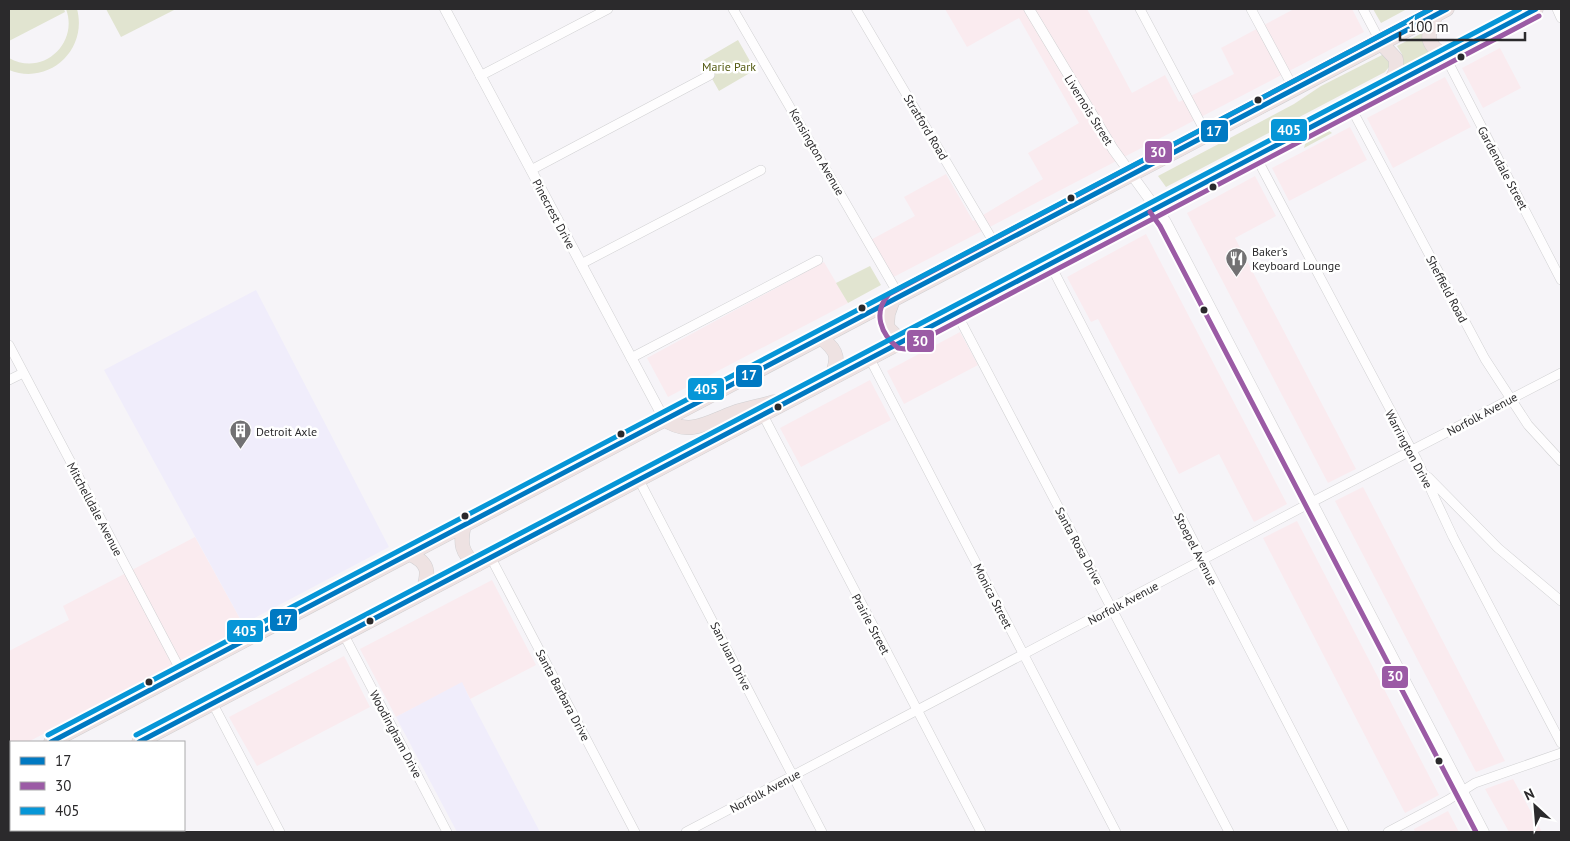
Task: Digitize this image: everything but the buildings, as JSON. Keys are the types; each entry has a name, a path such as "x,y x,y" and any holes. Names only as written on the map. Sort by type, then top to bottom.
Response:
{"highway":[{"path":"141,741 1536,9"},
{"path":"53,741 1442,12"},
{"path":"1442,12 1430,28 1429,42 1436,51 1445,56"},
{"path":"1381,44 1396,59 1396,71 1390,85"},
{"path":"896,299 887,320 887,327 902,342"},
{"path":"821,338 831,346 836,354 836,365 831,379"},
{"path":"664,419 680,427 700,428 734,413 798,396"},
{"path":"464,525 461,538 462,550 477,565"},
{"path":"410,554 420,559 426,568 423,593"},
{"path":"78,741 82,726"}],"street":[{"name":"Pinecrest Drive","path":"445,9 664,419"},
{"path":"480,76 608,9"},
{"name":"Kensington Avenue","path":"733,9 896,299"},
{"name":"Stratford Road","path":"856,9 996,246"},
{"name":"Livernois Street","path":"1029,9 1078,92 1131,174 1166,222 1484,832"},
{"path":"1140,9 1207,135"},
{"path":"1251,9 1294,90"},
{"path":"1363,9 1381,44"},
{"path":"1557,9 1561,18"},
{"name":"Gardendale Street","path":"1445,56 1561,280"},
{"path":"531,170 710,75"},
{"name":"Sheffield Road","path":"1350,106 1466,326 1510,400 1528,425 1561,461"},
{"name":"Warrington Drive","path":"1255,155 1412,451 1453,537 1561,743"},
{"path":"581,264 761,170"},
{"path":"631,358 818,260"},
{"name":"Stoepel Avenue","path":"1050,264 1202,561 1344,832"},
{"name":"Santa Rosa Drive","path":"957,314 1229,832"},
{"name":"Mitchelldale Avenue","path":"9,345 182,673"},
{"name":"Monica Street","path":"870,359 1116,832"},
{"path":"9,380 23,373"},
{"name":"Norfolk Avenue","path":"686,832 1561,373"},
{"name":"Prairie Street","path":"763,415 981,832"},
{"path":"1422,471 1498,548 1561,601"},
{"name":"San Juan Drive","path":"639,480 822,832"},
{"name":"Santa Barbara Drive","path":"491,558 635,832"},
{"name":"Woodingham Drive","path":"344,635 447,832"},
{"path":"213,704 280,832"},
{"path":"1388,832 1448,800 1462,790 1512,769 1561,753"}],"shaded area":[{"path":"945,9 1087,9 1132,93 1165,75 1179,102 1234,74 1221,48 1294,9 1352,9 1364,32 886,281 865,243 915,216 904,197 946,174 973,221 1043,179 1028,153 1079,123 1019,18 967,47"},
{"path":"1500,48 1521,88 1483,108 1462,68"},
{"path":"1445,77 1471,127 1393,168 1367,118"},
{"path":"1350,127 1367,160 1289,201 1272,168"},
{"path":"1255,176 1276,216 1235,238 1356,469 1328,483 1187,213"},
{"path":"1146,234 1287,504 1254,522 1219,454 1179,474 1098,319 1091,322 1067,277"},
{"path":"824,262 848,303 668,397 647,358"},
{"path":"256,290 389,547 243,624 104,370"},
{"path":"960,332 978,365 904,404 887,371"},
{"path":"870,380 891,420 801,467 780,428"},
{"path":"1363,487 1505,761 1476,772 1335,501"},
{"path":"1297,521 1439,795 1405,813 1263,538"},
{"path":"195,537 243,624 239,631 30,741 10,741 9,752 9,651 69,620 63,606"},
{"path":"492,580 536,665 470,699 462,683 396,717 360,649"},
{"path":"344,656 370,707 257,766 229,717"},
{"path":"462,682 540,832 457,832 396,717"},
{"path":"1513,779 1542,832 1509,832 1485,789"},
{"path":"1448,811 1459,832 1415,832 1414,829"}],"green space":[{"path":"9,9 64,9 65,12 9,41"},
{"path":"66,9 77,9 79,24 77,38 71,51 62,61 51,69 38,73 24,74 9,70 9,58 21,63 34,63 45,60 55,54 67,34 69,22"},
{"path":"106,9 176,9 121,37"},
{"path":"1373,9 1407,9 1381,23"},
{"path":"1422,33 1424,44 1429,53 1403,66 1402,54 1397,46"},
{"name":"Marie Park","path":"738,40 755,70 719,91 702,61"},
{"path":"1384,54 1390,59 1389,67 1385,72 1166,187 1158,176 1294,104 1321,86"},
{"path":"1328,130 1332,133 1304,148 1306,141"},
{"path":"870,266 881,285 848,303 836,283"}],"transit line":[{"name":"30","path":"1431,9 889,294 881,308 880,316 883,330 898,348 905,349 1539,16"},
{"name":"405","path":"48,735 1431,9"},
{"name":"17","path":"53,741 1447,9"},
{"name":"405","path":"136,735 1520,9"},
{"name":"17","path":"141,741 1536,9"},
{"name":"30","path":"1150,212 1160,226 1476,832"}],"place":[{"name":"Baker's Keyboard Lounge","path":"1236,277"},
{"name":"Detroit Axle","path":"240,450"}]}
